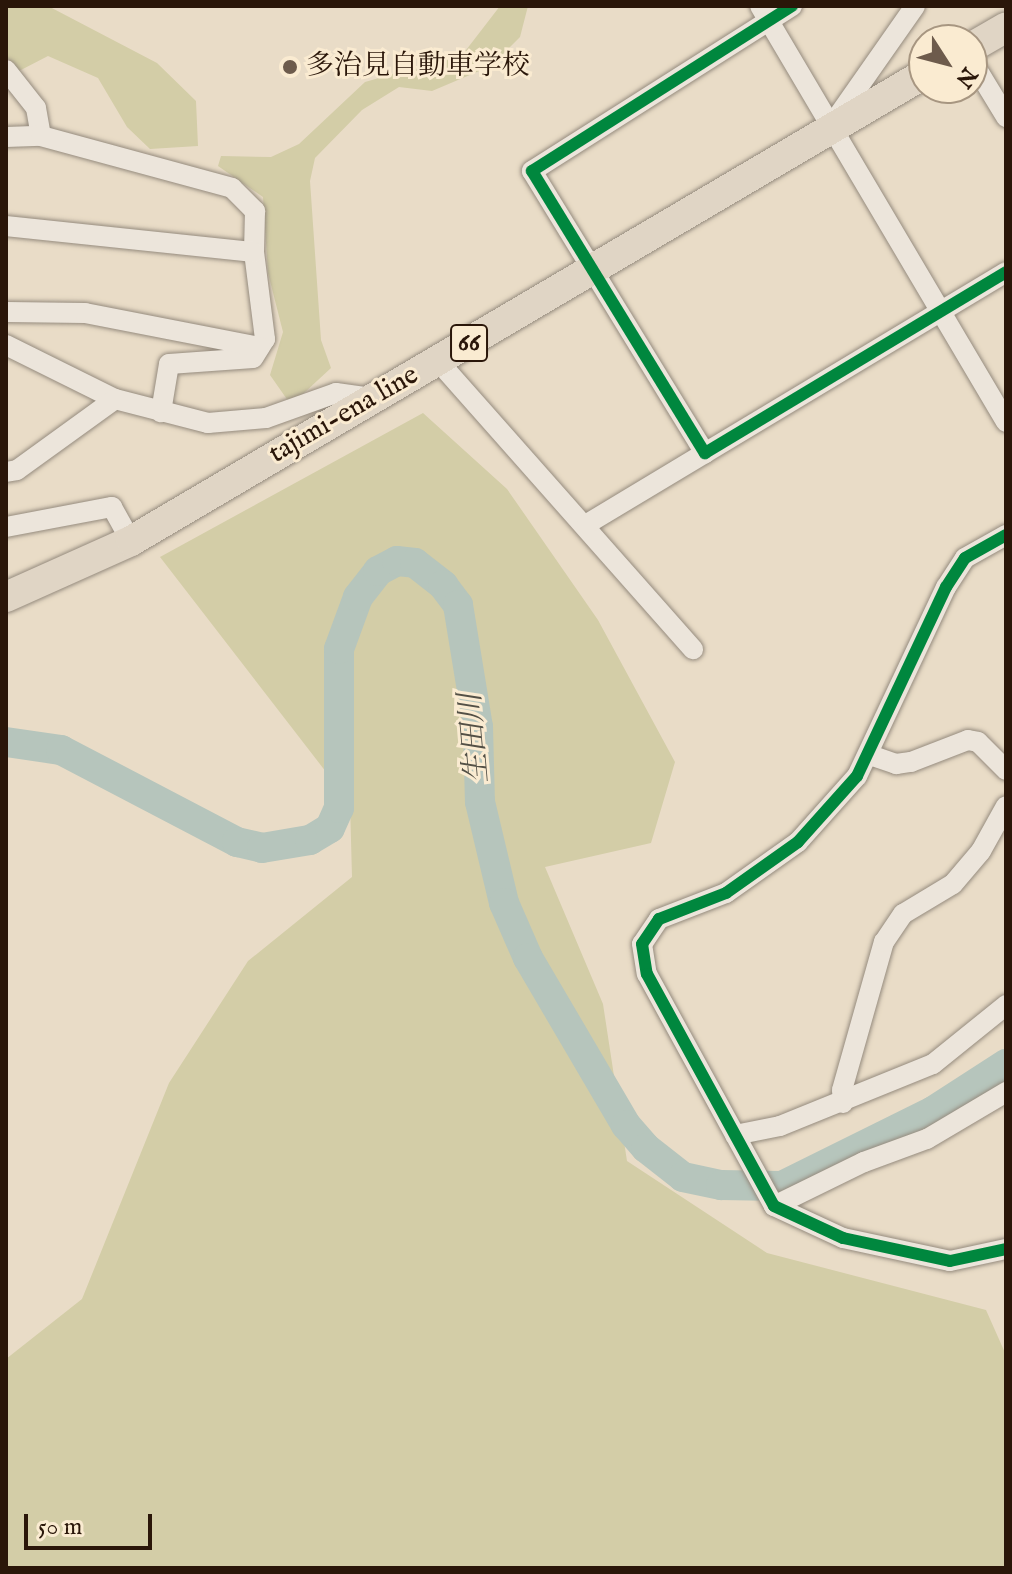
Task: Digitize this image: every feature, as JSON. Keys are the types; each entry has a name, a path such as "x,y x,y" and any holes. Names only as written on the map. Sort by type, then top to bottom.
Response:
{"main road":[{"path":"988,38 1006,27"},
{"name":"tajimi-ena line","path":"6,597 131,541 908,83"}],"street":[{"path":"705,453 590,271 532,171 764,15 792,6"},
{"path":"829,129 915,6"},
{"path":"764,15 1006,422"},
{"path":"6,70 36,108 41,136"},
{"path":"988,87 1006,117"},
{"path":"6,151 41,136"},
{"path":"6,137 41,136 232,188 255,211 254,252 265,316 265,339 253,358 169,364 161,412"},
{"path":"6,226 254,252"},
{"path":"587,524 1006,272"},
{"path":"6,312 85,313 260,347"},
{"path":"6,345 115,399 208,423 266,418 336,393 372,398"},
{"path":"438,361 587,524 693,649"},
{"path":"6,472 17,470 115,399"},
{"path":"6,527 112,507 131,541"},
{"path":"1006,535 965,558 946,587 870,755 798,842 748,880 659,919 646,931 642,944 647,974 774,1206 843,1238 950,1261 1006,1249"},
{"path":"870,755 896,764 911,762 968,740 978,742 1006,770"},
{"path":"843,1103 842,1090 884,942 903,914 953,884 981,851 1006,806"},
{"path":"735,1135 780,1126 933,1064 1006,1005"},
{"path":"774,1206 864,1162 927,1139 1006,1092"}],"shaded area":[{"path":"6,6 48,6 157,63 196,101 198,146 150,149 127,127 98,78 48,56 19,71 6,56"},
{"path":"500,6 528,6 520,37 491,66 432,91 399,87 362,110 315,158 310,181 321,340 331,368 291,405 270,375 283,332 268,273 263,197 218,166 221,156 271,157 299,144 365,82 463,54"},
{"path":"423,413 507,489 598,620 675,762 651,843 545,867 603,1004 627,1161 767,1253 986,1310 1006,1355 1006,1568 6,1568 6,1359 82,1299 169,1083 248,961 352,877 350,803 160,557"}],"waterway":[{"name":"生田川","path":"6,742 61,750 237,842 262,848 310,840 330,828 339,808 339,649 358,597 378,571 397,561 415,563 443,585 458,605 478,727 480,802 504,903 528,958 626,1125 646,1148 683,1177 721,1185 782,1186 933,1111 1006,1064"}],"cycle path":[{"path":"792,6 532,171 705,453 1006,272"},
{"path":"1006,535 965,558 946,587 857,776 798,842 726,893 659,919 642,944 647,974 774,1206 843,1238 950,1261 1006,1249"}],"place":[{"name":"多治見自動車学校","path":"290,67"}]}
